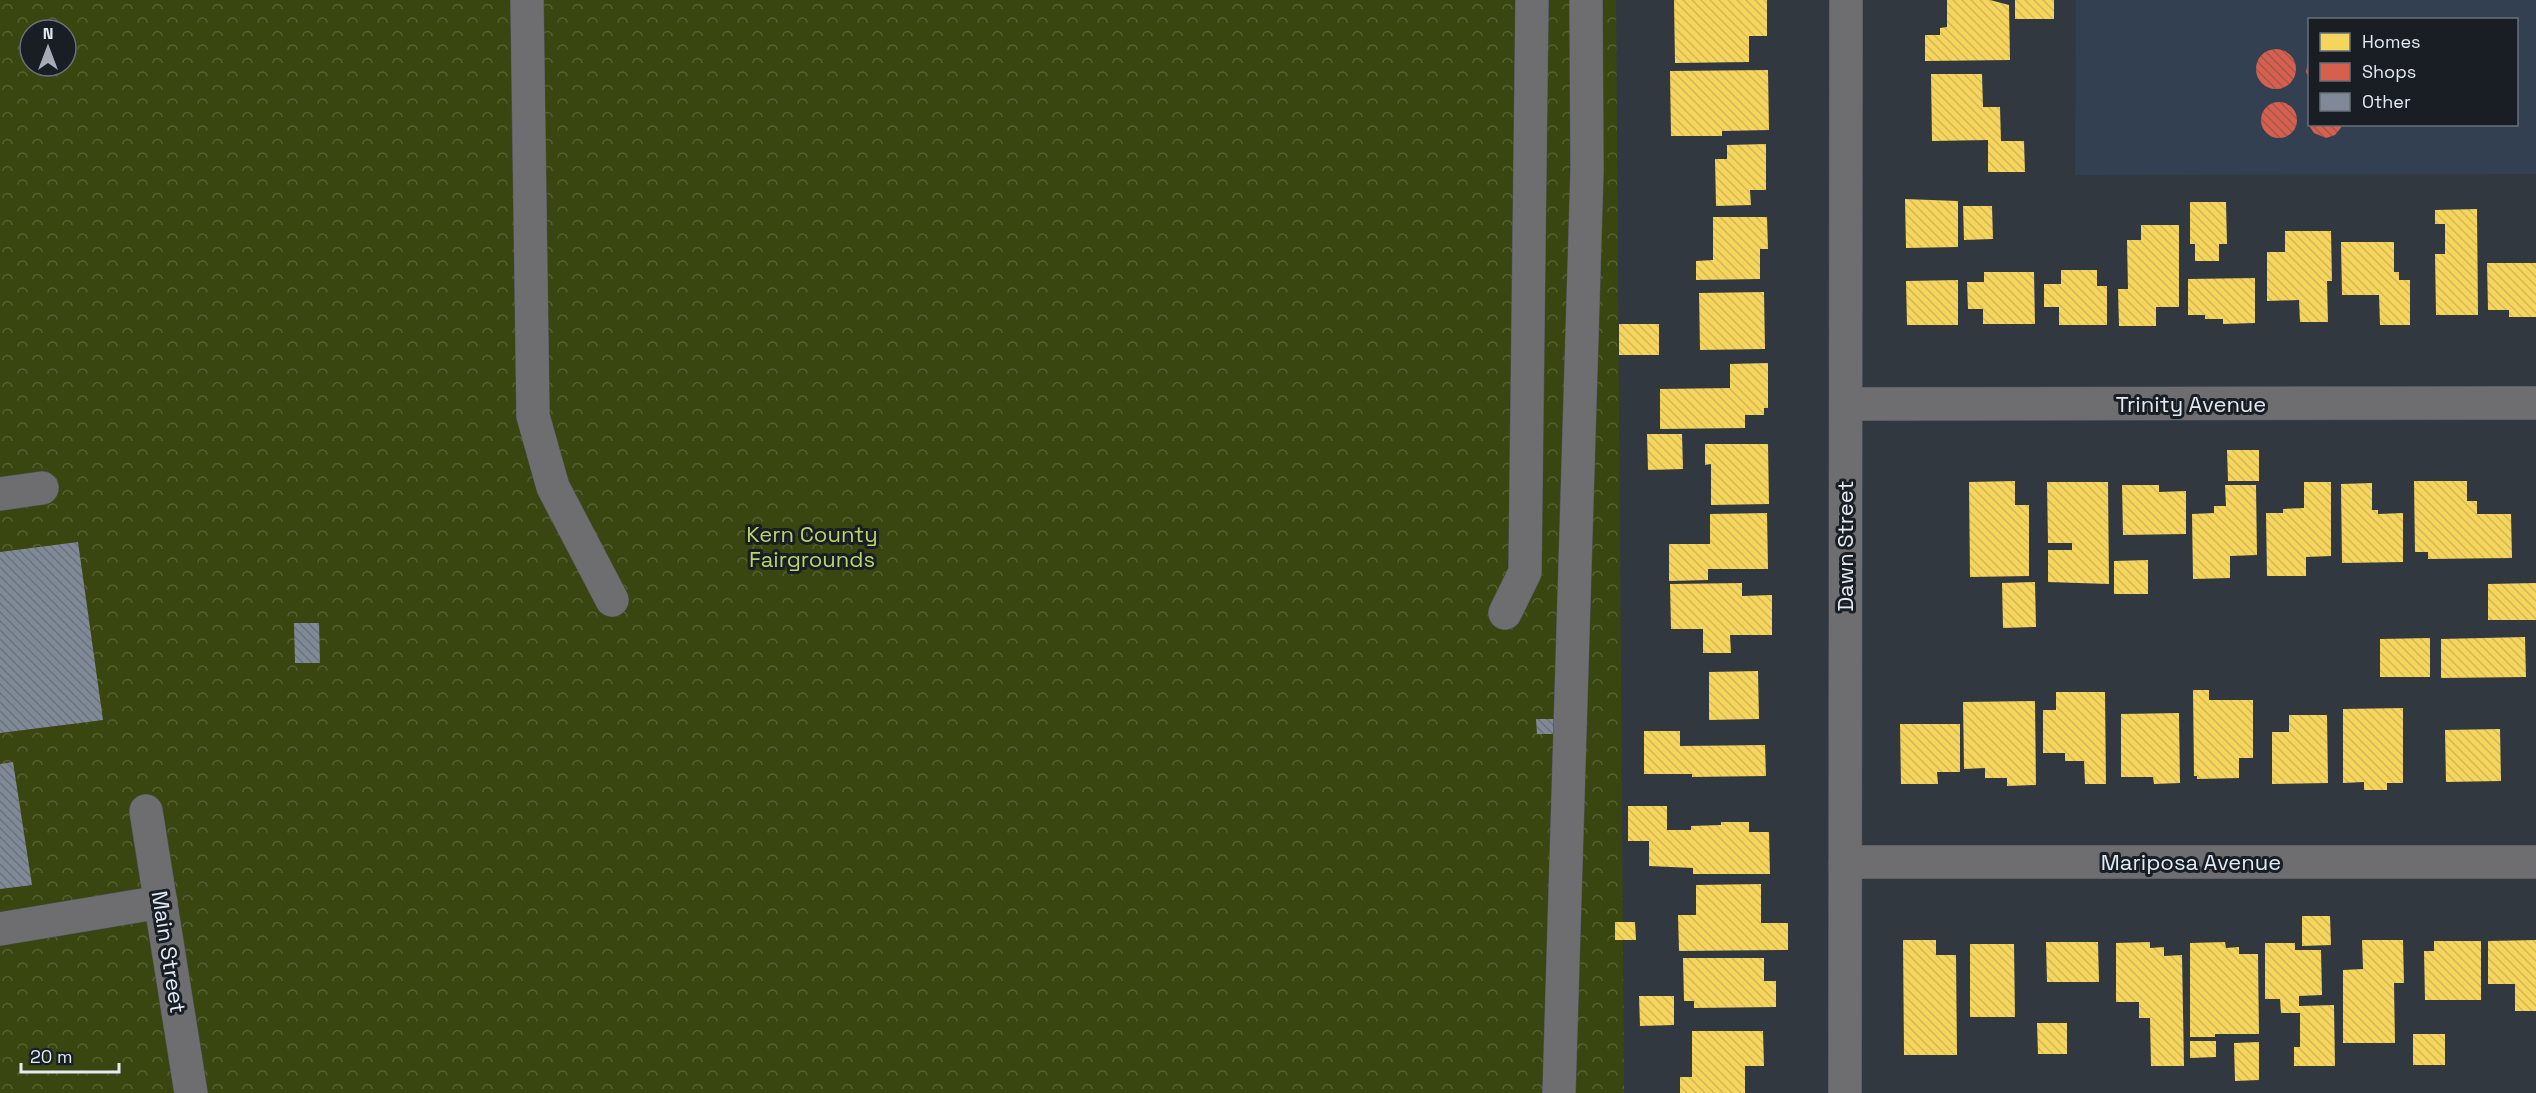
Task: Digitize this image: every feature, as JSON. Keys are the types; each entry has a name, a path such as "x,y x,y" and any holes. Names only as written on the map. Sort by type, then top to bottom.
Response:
{"street":[{"path":"527,0 533,416 553,487 612,600"},
{"path":"1505,613 1526,572 1532,0"},
{"path":"1559,1093 1587,170 1586,0"},
{"name":"Dawn Street","path":"1845,1093 1846,0"},
{"name":"Trinity Avenue","path":"1846,404 2536,403"},
{"path":"0,494 42,488"},
{"name":"Main Street","path":"146,811 191,1093"},
{"name":"Mariposa Avenue","path":"1845,862 2536,862"},
{"path":"0,929 161,902"}],"shaded area":[{"path":"2076,0 2536,0 2536,174 2075,175"}],"green space":[{"name":"Kern County Fairgrounds","path":"0,0 1616,0 1624,1093 0,1093"}],"building: Homes":[{"path":"1674,0 1767,0 1767,36 1749,36 1749,62 1675,63"},
{"path":"1947,0 1990,0 2009,5 2010,60 1925,61 1925,35 1940,35 1940,28 1947,27"},
{"path":"2015,0 2054,0 2054,19 2015,19"},
{"path":"1768,70 1769,130 1722,131 1722,136 1671,136 1670,71"},
{"path":"1931,74 1982,74 1983,107 2000,107 2001,141 2024,141 2025,172 1988,172 1988,140 1932,141"},
{"path":"1766,144 1766,190 1750,190 1751,205 1716,206 1715,159 1727,159 1727,145"},
{"path":"1905,199 1958,201 1958,247 1906,248"},
{"path":"2190,202 2226,202 2227,244 2219,244 2219,261 2195,261 2195,244 2190,244"},
{"path":"1963,206 1992,206 1993,239 1964,240"},
{"path":"2477,209 2478,315 2436,315 2435,254 2445,254 2445,224 2435,224 2435,210"},
{"path":"1713,217 1767,217 1768,249 1760,249 1760,279 1696,280 1696,261 1713,260"},
{"path":"2141,225 2179,225 2179,307 2156,307 2156,326 2119,326 2118,289 2128,289 2127,240 2141,240"},
{"path":"2285,231 2331,231 2332,281 2327,281 2328,322 2300,322 2299,300 2267,301 2267,252 2285,252"},
{"path":"2341,242 2394,242 2394,272 2399,272 2399,280 2410,280 2410,325 2380,325 2379,295 2342,295"},
{"path":"2487,263 2536,263 2536,317 2509,317 2509,310 2488,310"},
{"path":"2061,270 2097,270 2097,286 2107,286 2107,325 2059,325 2059,307 2044,307 2044,284 2061,284"},
{"path":"1984,272 2034,272 2035,324 1983,324 1983,309 1968,309 1967,282 1984,282"},
{"path":"2255,278 2255,323 2223,324 2223,319 2205,319 2205,315 2188,315 2188,279"},
{"path":"1958,280 1958,325 1907,325 1906,281"},
{"path":"1764,292 1765,349 1700,350 1699,293"},
{"path":"1619,324 1659,324 1659,355 1619,355"},
{"path":"1768,363 1768,408 1764,408 1764,415 1745,415 1745,428 1660,429 1660,389 1730,388 1730,364"},
{"path":"1647,434 1682,434 1683,469 1648,470"},
{"path":"1705,444 1768,444 1769,504 1711,505 1711,464 1705,465"},
{"path":"2227,450 2259,450 2259,481 2228,481"},
{"path":"2015,481 2015,505 2029,505 2029,576 1970,577 1969,482"},
{"path":"2414,481 2467,481 2467,501 2477,501 2477,514 2511,514 2512,558 2428,559 2428,552 2415,552"},
{"path":"2047,482 2108,482 2109,584 2048,582 2048,550 2072,550 2072,543 2048,543"},
{"path":"2304,482 2331,482 2331,556 2306,557 2306,576 2267,576 2266,513 2283,513 2283,509 2304,508"},
{"path":"2372,483 2372,510 2378,510 2378,514 2403,513 2403,562 2342,563 2341,484"},
{"path":"2122,485 2159,485 2159,492 2186,491 2186,534 2123,535"},
{"path":"2225,485 2256,485 2257,555 2230,556 2230,578 2193,579 2192,514 2214,513 2214,506 2226,506"},
{"path":"1767,513 1768,569 1708,569 1708,580 1669,581 1669,544 1710,544 1710,514"},
{"path":"2148,560 2148,594 2114,594 2114,561"},
{"path":"2035,582 2036,627 2003,628 2002,583"},
{"path":"1742,583 1742,596 1772,595 1772,635 1730,635 1731,653 1703,653 1703,629 1671,629 1670,584"},
{"path":"2536,583 2536,620 2488,620 2488,584"},
{"path":"2525,637 2526,677 2441,678 2441,639"},
{"path":"2430,638 2430,677 2380,677 2380,639"},
{"path":"1758,671 1759,719 1709,720 1709,672"},
{"path":"2193,690 2209,690 2209,700 2253,700 2253,758 2239,758 2239,778 2197,779 2197,776 2194,776"},
{"path":"2056,692 2105,692 2106,784 2085,784 2084,761 2065,761 2065,753 2043,753 2043,710 2056,710"},
{"path":"2035,701 2036,785 2007,786 2007,778 1985,778 1985,768 1964,769 1963,702"},
{"path":"2403,708 2403,783 2387,783 2387,790 2364,790 2364,782 2343,783 2343,709"},
{"path":"2179,713 2180,783 2154,784 2153,777 2121,777 2121,714"},
{"path":"2289,715 2327,715 2328,783 2272,784 2272,732 2289,732"},
{"path":"1900,724 1960,724 1960,772 1937,772 1938,784 1901,784"},
{"path":"2500,729 2501,781 2446,782 2445,730"},
{"path":"1644,731 1680,731 1680,746 1765,745 1766,776 1692,777 1692,774 1644,774"},
{"path":"1628,806 1667,806 1667,830 1691,830 1691,826 1721,825 1721,822 1749,822 1749,832 1769,832 1770,874 1693,874 1693,868 1649,866 1649,841 1628,841"},
{"path":"1761,884 1761,923 1788,923 1788,950 1679,951 1678,915 1696,915 1696,885"},
{"path":"2302,916 2330,916 2331,945 2302,946"},
{"path":"1615,922 1635,922 1636,940 1615,940"},
{"path":"1903,940 1936,940 1936,955 1956,955 1957,1055 1904,1055"},
{"path":"2362,940 2403,940 2404,983 2394,983 2395,1043 2343,1043 2343,970 2363,969"},
{"path":"2536,940 2536,1011 2515,1011 2515,984 2488,984 2488,941"},
{"path":"2434,941 2481,941 2481,1000 2425,1000 2424,951 2434,951"},
{"path":"2046,942 2098,942 2099,982 2047,982"},
{"path":"2150,942 2150,948 2164,947 2164,956 2182,955 2184,1066 2151,1066 2150,1018 2139,1018 2139,1002 2116,1002 2116,943"},
{"path":"2225,942 2226,948 2239,947 2239,954 2258,954 2259,1034 2215,1034 2215,1037 2190,1037 2190,943"},
{"path":"2265,943 2295,943 2295,950 2321,950 2322,995 2299,996 2299,1006 2334,1005 2335,1066 2294,1066 2294,1047 2300,1047 2300,1013 2281,1013 2280,999 2265,999"},
{"path":"1970,944 2014,944 2015,1017 1970,1017"},
{"path":"1683,958 1764,958 1764,981 1776,981 1776,1007 1694,1008 1694,1001 1684,1001"},
{"path":"1639,996 1674,996 1674,1025 1640,1026"},
{"path":"2037,1023 2067,1023 2067,1054 2038,1054"},
{"path":"1692,1031 1763,1031 1764,1066 1745,1066 1745,1093 1680,1093 1680,1077 1692,1077"},
{"path":"2413,1034 2445,1034 2445,1065 2413,1065"},
{"path":"2190,1041 2216,1041 2216,1057 2190,1058"},
{"path":"2259,1042 2259,1080 2235,1081 2234,1043"}],"building: Shops":[{"path":"2276,49 2284,50 2290,55 2295,61 2295,77 2290,83 2284,88 2276,89 2268,88 2262,83 2257,77 2256,69 2257,61 2262,55 2268,50"},
{"path":"2279,102 2292,107 2297,120 2292,133 2279,138 2266,133 2261,120 2266,107"},
{"path":"2309,126 2342,126 2335,135 2326,138 2314,133"}],"building: Other":[{"path":"78,542 103,720 0,733 0,552"},
{"path":"294,623 319,623 320,663 295,663"},
{"path":"1536,719 1554,719 1554,734 1537,734"},
{"path":"13,762 32,885 0,889 0,764"}]}
